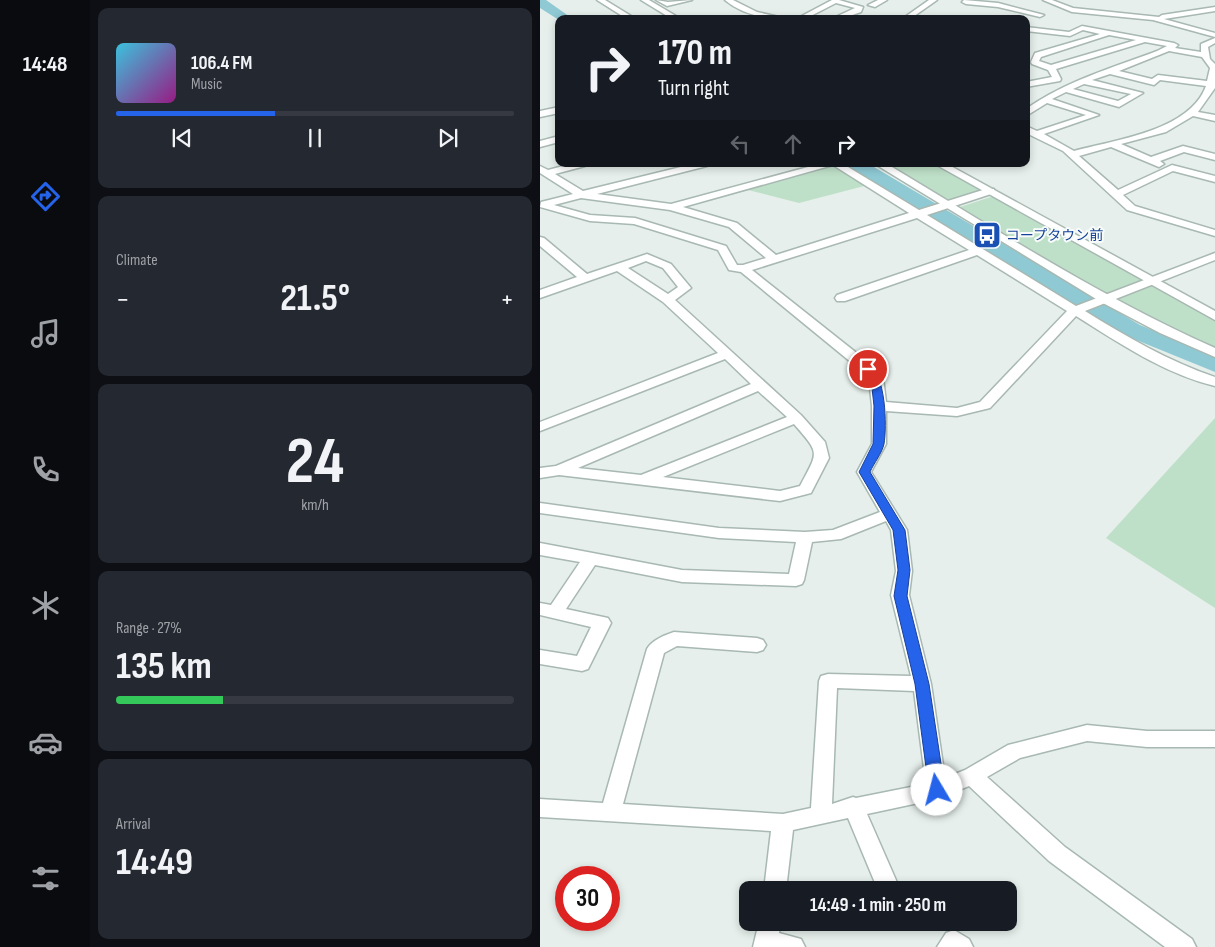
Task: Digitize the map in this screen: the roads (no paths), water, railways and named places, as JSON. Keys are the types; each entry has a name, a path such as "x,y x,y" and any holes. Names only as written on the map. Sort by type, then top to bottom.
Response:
{"street":[{"path":"600,0 626,15"},
{"path":"644,0 671,15"},
{"path":"658,0 667,4 689,0"},
{"path":"728,0 754,14 760,15"},
{"path":"872,5 884,0"},
{"path":"911,15 934,0"},
{"path":"968,0 966,2 998,5 1040,15"},
{"path":"1046,0 1066,8 1153,18 1215,35"},
{"path":"807,15 834,1 859,7 858,10 845,15"},
{"path":"1030,19 1066,8"},
{"path":"1153,18 1215,10"},
{"path":"1200,30 1215,23"},
{"path":"1030,29 1070,34 1082,28 1174,45 1169,49 1083,81 1049,97 1030,111"},
{"path":"1110,32 1038,55 1035,62 1051,68 1146,39"},
{"path":"1071,154 1163,130 1192,113 1207,98 1213,84 1214,68 1206,59 1204,46 1215,40"},
{"path":"1169,49 1205,55"},
{"path":"1030,84 1057,79 1051,68"},
{"path":"1109,71 1154,82 1158,76 1213,84"},
{"path":"1065,90 1120,104 1139,92 1083,81"},
{"path":"1036,134 1095,114 1047,100"},
{"path":"540,114 555,111"},
{"path":"1192,113 1215,118"},
{"path":"1030,131 1066,149 1131,208 1215,233"},
{"path":"540,144 555,140"},
{"path":"1112,144 1150,161 1215,179"},
{"path":"1150,161 1183,149 1215,157"},
{"path":"543,171 565,167"},
{"path":"541,205 693,167"},
{"path":"796,167 806,170"},
{"path":"671,207 818,167"},
{"path":"842,167 920,213 1131,345 1187,372 1215,382"},
{"path":"885,167 1101,300 1215,353"},
{"path":"946,167 1215,316"},
{"path":"1116,195 1172,168"},
{"path":"543,171 582,196 671,207 733,225 774,259"},
{"path":"541,205 590,218 635,221 722,248 733,268 744,269 990,191"},
{"path":"540,240 585,278"},
{"path":"842,298 978,251"},
{"path":"540,294 647,257 667,266 684,288 675,296 667,299"},
{"path":"879,406 957,412 985,405 1077,310 1214,257"},
{"path":"559,470 780,496 806,490 822,458 820,445 796,418 667,299 619,267"},
{"path":"744,269 868,369 876,378 879,406 878,444 864,472 899,530 904,570 900,596 922,684 937,790"},
{"path":"540,427 726,354"},
{"path":"540,473 559,470 760,385"},
{"path":"642,480 796,418"},
{"path":"540,508 719,533 804,537 835,535 890,514"},
{"path":"540,549 682,576 796,580 804,537"},
{"path":"540,657 582,664 602,623 548,611 591,559"},
{"path":"611,812 656,649 674,639 757,645"},
{"path":"821,813 828,682 922,684"},
{"path":"540,808 783,822 937,790 972,776 1015,751 1087,733 1147,739 1215,739"},
{"path":"972,776 1057,854 1184,947"},
{"path":"853,806 885,881"},
{"path":"776,881 783,822"},
{"path":"767,937 793,947"},
{"path":"949,947 954,941 961,947"}],"waterway":[{"path":"540,2 560,15"},
{"path":"862,167 1132,330 1215,365"}],"place":[{"name":"コープタウン前","path":"987,235"}]}
